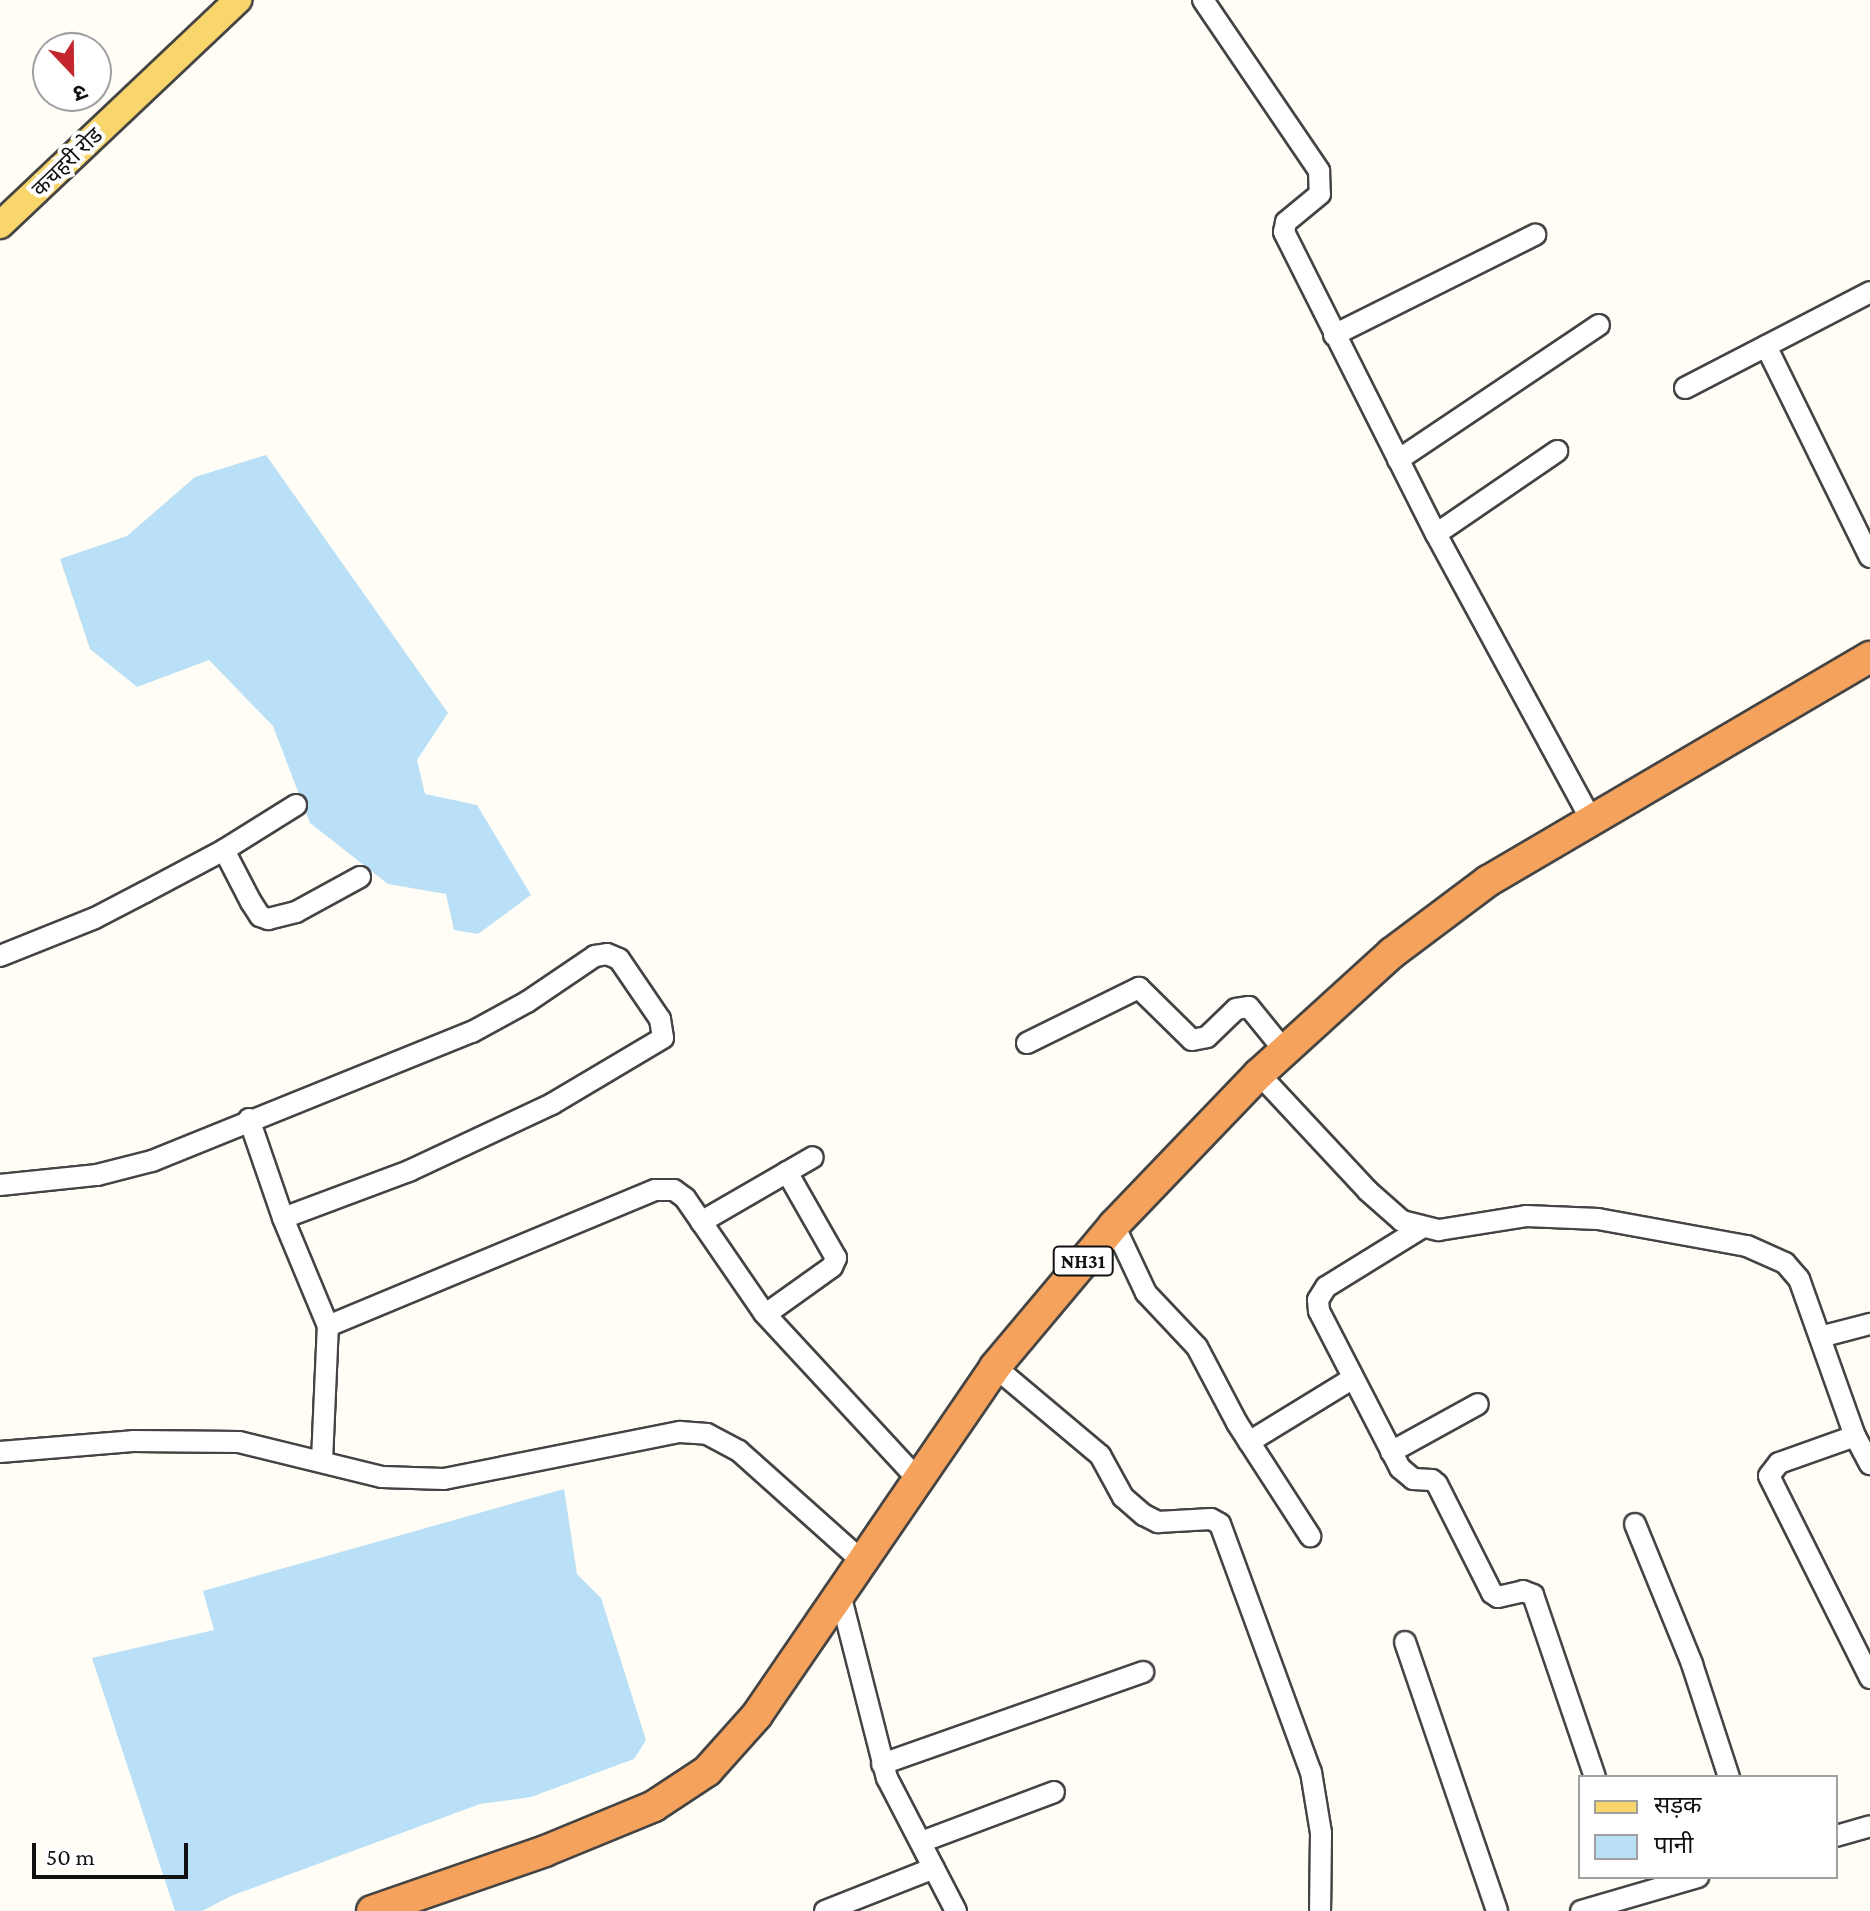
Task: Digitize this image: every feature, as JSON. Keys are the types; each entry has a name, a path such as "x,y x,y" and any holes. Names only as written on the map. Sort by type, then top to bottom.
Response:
{"highway":[{"name":"NH31","path":"372,1911 545,1851 654,1806 687,1787 730,1749 748,1726 995,1367 1114,1225 1284,1050 1392,953 1488,881 1590,818 1870,657"}],"main road":[{"name":"कचहरी रोड","path":"0,225 238,0"}],"street":[{"path":"1203,0 1319,171 1320,194 1286,222 1284,232 1436,534 1590,818"},
{"path":"1334,335 1535,235"},
{"path":"1685,388 1870,292"},
{"path":"1398,460 1599,325"},
{"path":"1766,346 1870,557"},
{"path":"1436,534 1557,451"},
{"path":"0,956 95,918 224,850 296,805"},
{"path":"224,850 251,902 260,916 268,919 296,912 360,877"},
{"path":"0,1185 126,1169 472,1032 527,1002 595,956 607,954 619,959 663,1028 663,1038 642,1052 485,1138 409,1171 283,1218"},
{"path":"1027,1043 1139,988 1192,1040 1207,1037 1236,1009 1249,1007 1284,1050"},
{"path":"1259,1074 1388,1211 1402,1221 1439,1230 1526,1216 1598,1219 1747,1246 1785,1263 1799,1279 1855,1436 1870,1464"},
{"path":"249,1119 283,1218 328,1326 322,1461"},
{"path":"701,1222 813,1157"},
{"path":"766,1314 832,1267 836,1258 787,1172"},
{"path":"328,1326 655,1190 674,1190 685,1198 766,1314 917,1478"},
{"path":"1114,1225 1146,1293 1197,1347 1249,1442 1310,1536"},
{"path":"1423,1227 1326,1287 1318,1300 1325,1327 1406,1475 1413,1479 1432,1480 1437,1484 1492,1593 1498,1597 1523,1591 1533,1595 1594,1775"},
{"path":"1820,1337 1870,1324"},
{"path":"995,1367 1100,1455 1123,1497 1144,1515 1158,1522 1201,1519 1220,1524 1311,1772 1321,1833 1320,1911"},
{"path":"1249,1442 1352,1379"},
{"path":"1391,1452 1478,1404"},
{"path":"0,1452 196,1440 239,1442 382,1477 444,1479 680,1432 707,1434 739,1451 861,1560"},
{"path":"1855,1436 1779,1463 1769,1476 1870,1678"},
{"path":"1635,1524 1697,1677 1728,1775"},
{"path":"840,1594 882,1764 956,1911"},
{"path":"1405,1642 1497,1911"},
{"path":"882,1764 1143,1672"},
{"path":"921,1842 1054,1792"},
{"path":"1838,1835 1870,1826"},
{"path":"825,1911 934,1868"},
{"path":"1581,1911 1631,1886 1683,1879"}],"water":[{"path":"266,455 448,713 417,760 425,794 477,805 531,895 478,934 454,930 446,894 388,884 310,823 273,726 209,660 137,687 90,649 60,559 127,536 195,477"},
{"path":"564,1489 577,1574 601,1598 646,1740 634,1759 531,1797 480,1804 231,1896 202,1911 175,1911 92,1658 214,1630 203,1591"}]}
